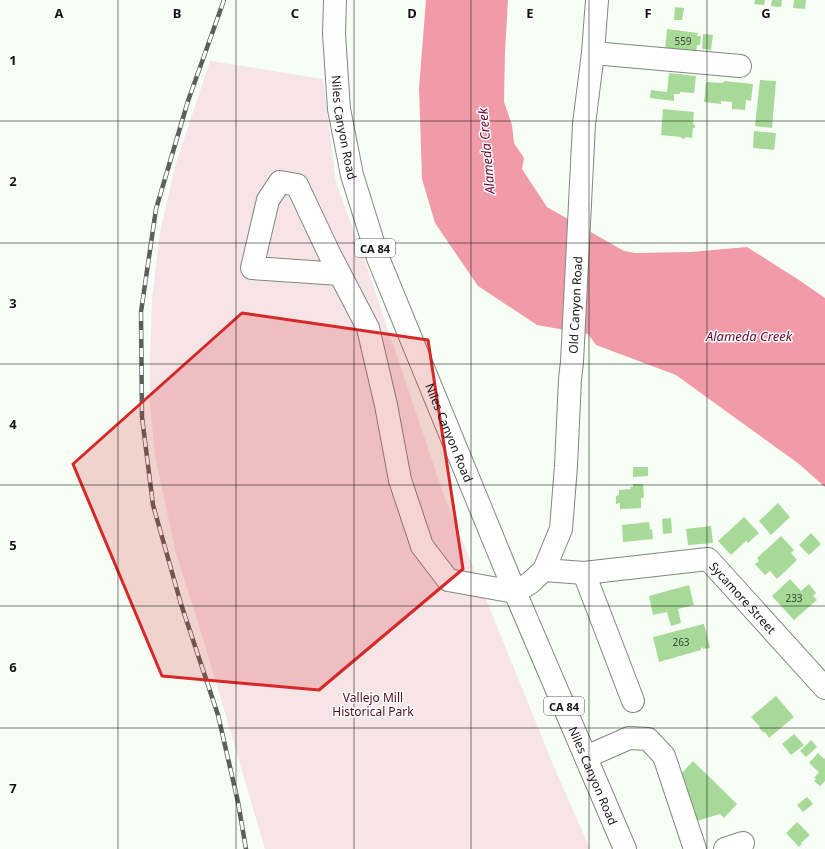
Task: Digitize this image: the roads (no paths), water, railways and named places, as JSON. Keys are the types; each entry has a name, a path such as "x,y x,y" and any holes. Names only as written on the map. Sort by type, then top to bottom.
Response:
{"street":[{"name":"Niles Canyon Road","path":"335,0 334,34 339,109 352,175 378,258 515,592 625,849"},
{"name":"Old Canyon Road","path":"515,592 530,583 544,570 561,529 572,362 584,124 593,53 597,0"},
{"path":"593,53 740,66"},
{"path":"340,274 252,268 268,200 280,182 297,185 329,253 340,274 368,328 386,405 400,480 422,546 448,580 515,592"},
{"name":"Sycamore Street","path":"544,570 584,573 708,559 825,688"},
{"path":"584,573 633,701"},
{"path":"586,757 629,738 648,739 664,756 695,849"}],"water":[{"name":"Alameda Creek","path":"426,0 508,0 504,102 512,125 514,143 524,158 522,169 547,207 624,251 635,253 691,252 747,247 825,298 825,487 799,464 676,375 596,345 588,334 537,325 478,286 435,223 422,179 419,88"}],"railway":[{"path":"224,0 188,101 156,209 141,312 142,417 153,505 181,604 218,715 238,802 246,849"}],"park label":[{"name":"Vallejo Mill Historical Park","path":"373,704"}]}
